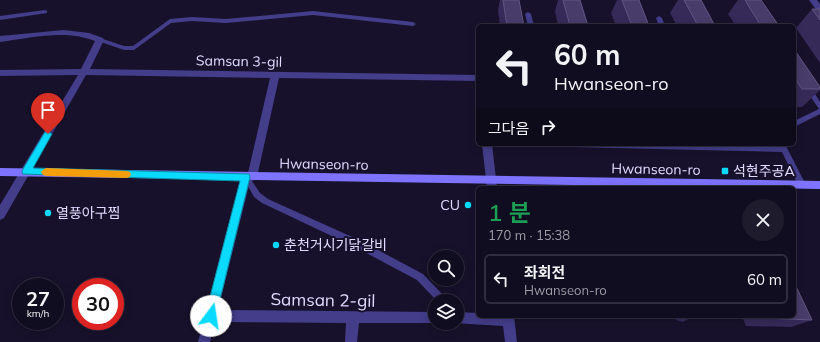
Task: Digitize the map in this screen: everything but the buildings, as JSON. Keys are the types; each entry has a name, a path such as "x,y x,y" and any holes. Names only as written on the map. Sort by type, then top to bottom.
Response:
{"street":[{"path":"813,0 820,9"},
{"path":"0,39 66,32 87,34 100,40 84,72 27,172 0,215"},
{"name":"Samsan 3-gil","path":"0,73 84,72 476,78"},
{"path":"204,342 275,75"},
{"path":"487,146 492,184"},
{"name":"Hwanseon-ro","path":"0,172 492,184 820,185"},
{"name":"Samsan 2-gil","path":"211,316 428,318"},
{"path":"351,342 353,317"},
{"path":"464,318 508,318 511,342"}],"lane":[{"path":"0,18 45,12"},
{"path":"100,40 124,48 134,48 170,21 192,19 226,21 313,13 413,24"},
{"path":"528,14 530,24"},
{"path":"659,18 661,24"},
{"path":"805,83 820,107"},
{"path":"796,123 820,111"},
{"path":"714,146 783,147 802,185"},
{"path":"249,177 257,195 265,201 358,244 420,277 436,294"}],"slow traffic":[{"path":"46,172 127,174"}],"place":[{"name":"석현주공A","path":"725,171"},
{"name":"CU","path":"468,205"},
{"name":"열풍아구찜","path":"48,213"},
{"name":"춘천거시기닭갈비","path":"276,245"}],"route":[{"path":"48,134 27,172 246,177 211,316"}]}
